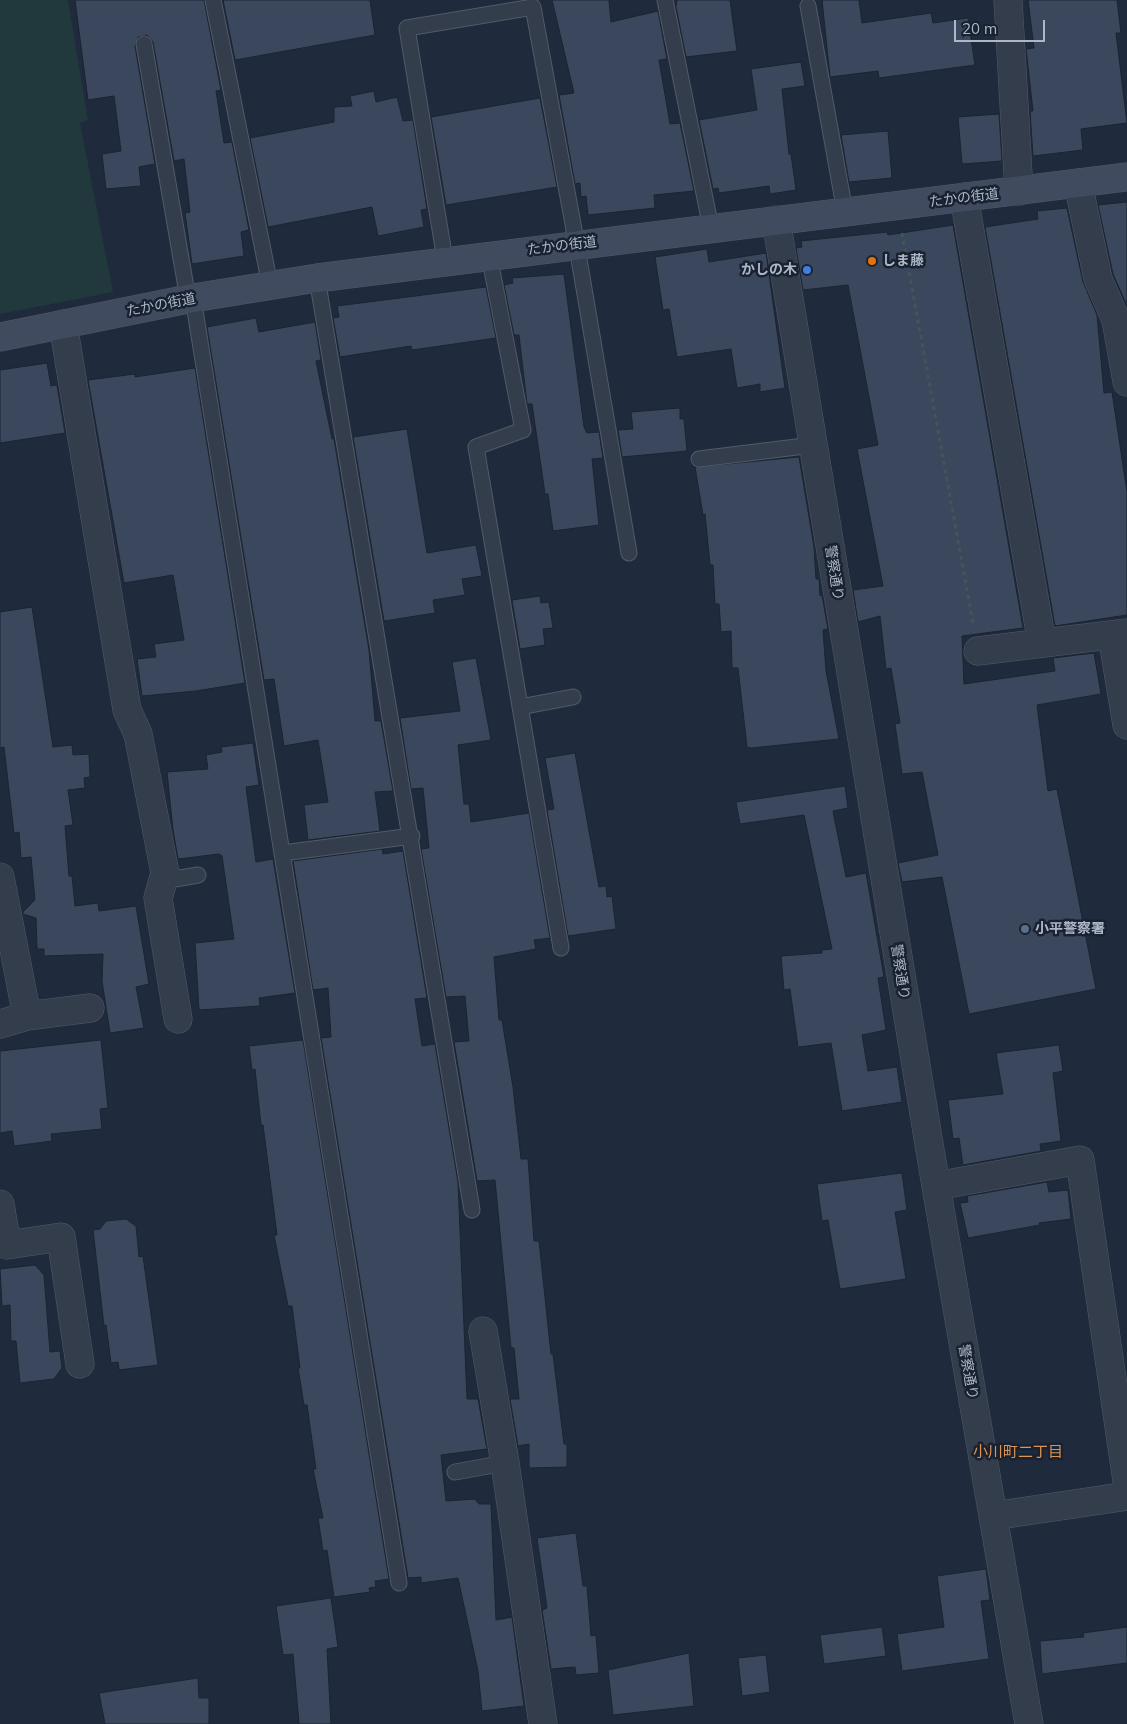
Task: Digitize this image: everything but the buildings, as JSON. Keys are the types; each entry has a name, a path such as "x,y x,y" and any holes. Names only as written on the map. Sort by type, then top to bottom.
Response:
{"street":[{"path":"1008,0 1019,191"},
{"name":"たかの街道","path":"0,337 191,299 317,278 445,260 1019,191 1127,176"},
{"path":"1078,183 1098,279 1116,320 1127,382"},
{"path":"964,197 1042,643"},
{"name":"警察通り","path":"776,220 936,1186 1029,1724"},
{"path":"63,324 127,710 138,734 165,873 158,898 178,1018"},
{"path":"978,651 1119,634 1127,725"},
{"path":"0,877 27,1016"},
{"path":"0,1024 27,1016 90,1008"},
{"path":"936,1186 1080,1160 1127,1481"},
{"path":"0,1204 6,1245 61,1237 80,1364"},
{"path":"483,1332 505,1463 543,1724"},
{"path":"992,1516 1127,1496"}],"lane":[{"path":"213,0 270,285"},
{"path":"666,0 711,228"},
{"path":"808,6 845,212"},
{"path":"445,260 407,28 533,7 629,553"},
{"path":"144,44 191,299 283,853 399,1583"},
{"path":"489,255 523,430 476,447 561,948"},
{"path":"317,278 412,836 472,1210"},
{"path":"699,460 813,445"},
{"path":"520,707 573,697"},
{"path":"283,853 412,836"},
{"path":"163,881 198,875"},
{"path":"455,1472 505,1463"}],"path":[{"path":"897,206 978,651"}],"green space":[{"path":"0,0 68,0 88,120 80,123 113,292 0,314"}],"place":[{"name":"しま藤","path":"872,261"},
{"name":"かしの木","path":"807,270"},
{"name":"小平警察署","path":"1025,929"}],"district":[{"name":"小川町二丁目","path":"1018,1452"}]}
